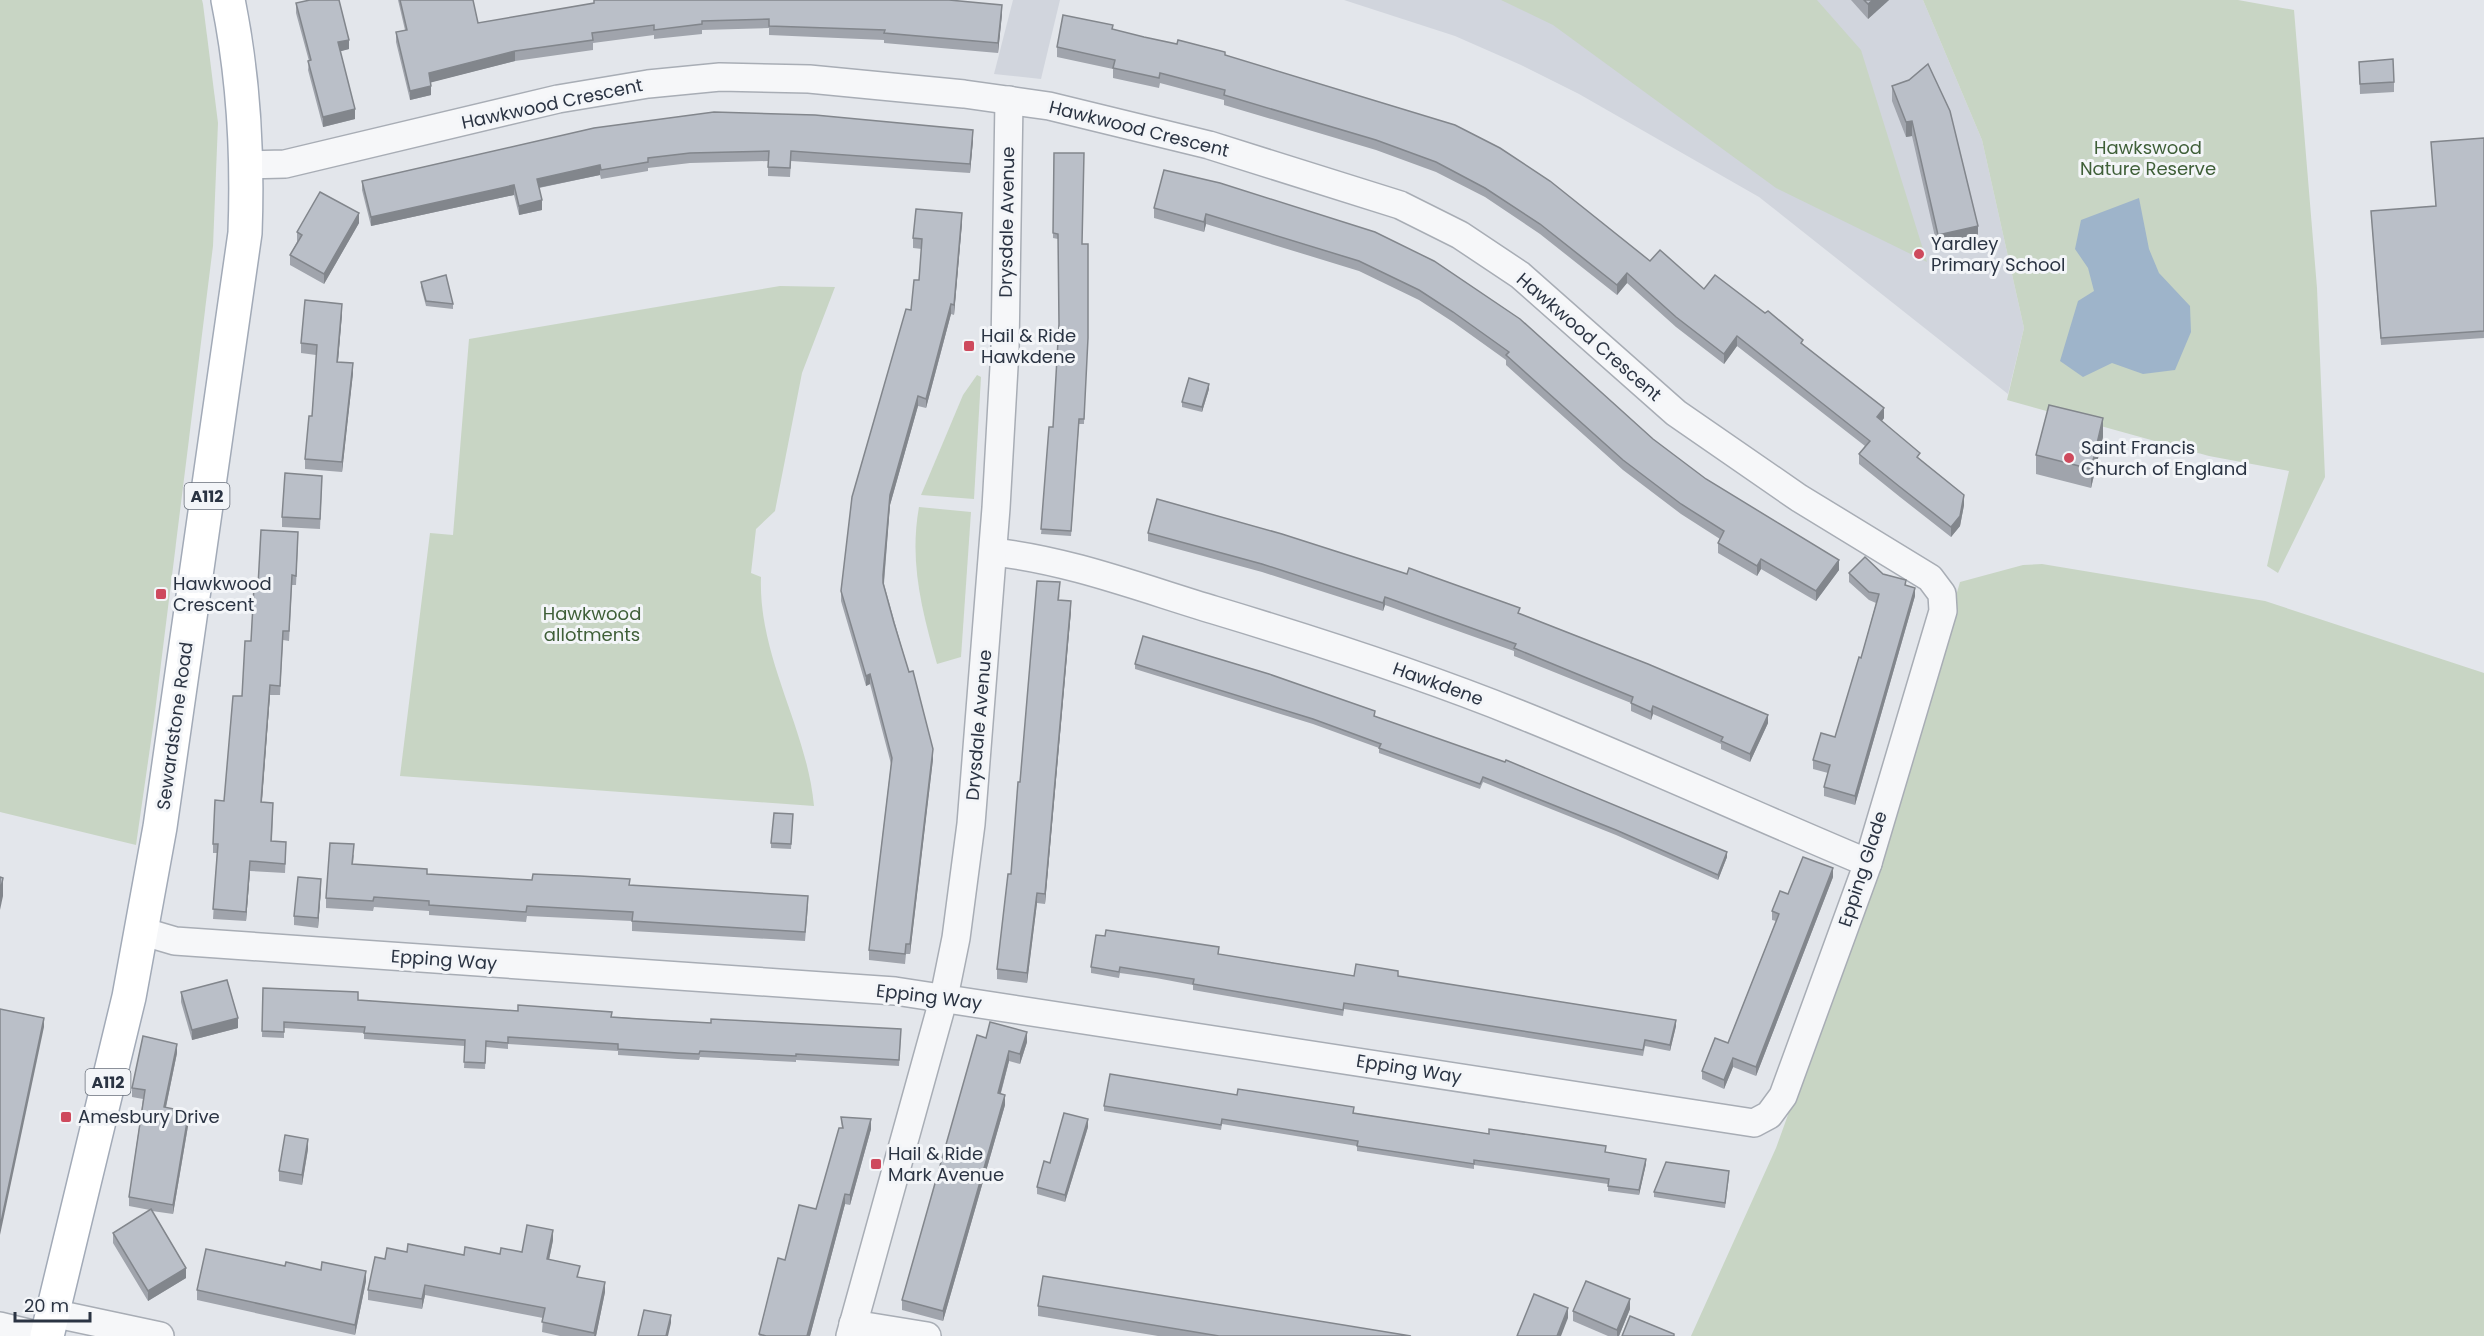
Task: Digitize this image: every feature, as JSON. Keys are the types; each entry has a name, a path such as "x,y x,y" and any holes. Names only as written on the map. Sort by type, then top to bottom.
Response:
{"main road":[{"name":"Sewardstone Road","path":"47,1328 129,997 160,827 245,232 248,165 243,88 228,0"}],"street":[{"name":"Hawkwood Crescent","path":"248,165 285,164 558,99 648,84 720,77 809,79 1009,100 1080,113 1209,145 1400,205 1460,235 1520,275 1676,413 1799,498 1915,568"},
{"name":"Drysdale Avenue","path":"851,1330 944,997 956,938 971,824 993,552 1005,349 1009,100"},
{"name":"Hawkdene","path":"993,552 1038,559 1122,581 1276,628 1439,684 1609,752 1868,863"},
{"name":"Epping Glade","path":"1711,1117 1754,1123 1769,1115 1783,1096 1868,863 1943,611 1942,594 1930,578 1915,568"},
{"name":"Epping Way","path":"141,931 175,941 895,991 1711,1117"},
{"path":"0,1326 160,1336"},
{"path":"851,1330 927,1336"}],"shaded area":[{"path":"1013,0 1060,0 1041,79 994,74"},
{"name":"Yardley Primary School","path":"1344,0 1923,0 1982,140 2024,328 2008,394 1759,197 1579,94 1521,65 1455,36"}],"green space":[{"path":"0,0 202,0 203,4 218,123 213,246 154,720 136,845 0,812"},
{"path":"1501,0 1817,0 1861,50 1927,262 1776,188 1553,25"},
{"name":"Hawkswood Nature Reserve","path":"1923,0 2238,0 2294,10 2317,288 2325,477 2278,573 2267,566 2289,471 2209,456 2007,400 2024,328 1982,140"},
{"name":"Hawkwood allotments","path":"780,286 835,287 802,373 775,511 756,529 751,573 761,577 762,607 767,636 810,777 814,806 400,776 430,533 453,535 469,339"},
{"path":"977,375 981,377 974,499 921,495 963,395"},
{"path":"919,507 971,512 961,657 937,664 926,625 916,567 916,527"},
{"path":"2042,564 2265,601 2484,673 2484,1336 1691,1336 1776,1148 1878,866 1960,582 2023,565"}],"water":[{"path":"2139,198 2149,249 2159,273 2190,306 2191,332 2175,370 2143,374 2112,363 2083,377 2060,361 2078,301 2094,291 2088,268 2075,249 2081,220"}],"building":[{"path":"310,0 339,0 349,40 338,42 355,109 323,117 296,3"},
{"path":"400,0 473,0 478,23 594,3 594,0 949,0 1002,5 998,43 884,33 885,30 769,26 769,19 702,21 702,24 654,30 654,25 592,33 593,40 515,51 429,73 431,86 410,91 396,32 407,30"},
{"path":"1063,15 1113,25 1112,29 1144,37 1177,44 1178,40 1225,52 1225,55 1455,125 1500,148 1550,181 1650,261 1660,250 1704,289 1715,275 1765,313 1768,311 1803,340 1801,343 1884,408 1877,417 1920,453 1917,457 1964,495 1960,516 1951,527 1859,454 1870,441 1737,336 1724,354 1676,317 1627,273 1617,285 1540,224 1485,188 1436,162 1376,140 1224,95 1225,90 1160,73 1159,78 1113,68 1115,60 1057,47"},
{"path":"2393,59 2394,82 2360,84 2359,62"},
{"path":"1928,64 1950,111 1978,226 1938,235 1912,121 1906,122 1892,86 1909,80"},
{"path":"714,112 815,115 973,130 970,164 791,151 790,168 768,167 769,151 690,153 648,158 648,162 601,170 600,165 537,179 542,200 519,206 514,185 371,217 362,181 594,128"},
{"path":"2484,138 2484,331 2381,338 2371,211 2436,206 2431,142"},
{"path":"1054,153 1084,153 1082,244 1088,244 1088,338 1084,419 1079,419 1071,531 1041,529 1049,427 1053,427 1059,324 1058,234 1053,233"},
{"path":"1164,170 1220,183 1375,232 1434,261 1520,319 1653,439 1706,479 1839,560 1816,591 1761,559 1757,566 1718,543 1724,531 1681,504 1623,460 1506,355 1509,352 1453,312 1419,290 1359,261 1206,214 1204,222 1154,208"},
{"path":"320,192 359,213 324,274 290,255 302,235 297,232"},
{"path":"916,209 962,213 954,305 951,304 926,399 918,396 890,495 883,575 894,623 909,672 913,671 933,749 910,944 906,944 905,954 869,950 892,758 870,674 866,676 841,591 852,497 906,309 911,310 914,280 919,280 922,239 913,238"},
{"path":"446,275 453,304 426,301 421,282"},
{"path":"305,300 342,304 337,362 353,363 342,462 305,459 309,416 312,416 317,345 301,343"},
{"path":"1189,378 1209,384 1202,407 1182,402"},
{"path":"2049,405 2103,418 2091,469 2036,455"},
{"path":"285,473 322,476 320,519 282,517"},
{"path":"1157,499 1282,534 1407,574 1409,568 1520,608 1518,613 1648,664 1768,715 1750,754 1721,741 1723,737 1653,706 1651,712 1631,703 1633,697 1514,648 1516,644 1385,597 1383,603 1262,564 1148,533"},
{"path":"261,530 298,532 296,576 292,575 289,631 283,631 280,686 270,685 261,802 273,803 271,841 286,842 285,864 250,861 246,912 213,909 218,844 213,844 215,800 224,801 233,696 242,696 245,641 251,641 254,586 258,586"},
{"path":"1865,557 1883,574 1906,580 1905,585 1915,588 1855,796 1824,787 1830,765 1813,760 1821,733 1835,737 1879,594 1869,592 1849,573"},
{"path":"1037,581 1060,582 1058,600 1071,601 1045,894 1037,893 1027,973 997,969 1008,874 1011,874"},
{"path":"1143,636 1269,674 1375,711 1374,716 1505,762 1506,760 1727,852 1718,875 1616,830 1483,777 1480,784 1379,748 1381,744 1313,719 1135,664"},
{"path":"774,813 793,814 791,844 771,843"},
{"path":"330,843 354,844 352,864 427,869 427,874 532,880 533,874 580,876 630,879 629,885 808,896 805,932 632,921 633,912 527,906 526,912 429,905 429,901 374,897 373,901 326,898"},
{"path":"1803,857 1833,868 1756,1067 1733,1058 1724,1080 1702,1071 1715,1038 1728,1043 1779,914 1772,911 1780,891 1788,894"},
{"path":"298,877 321,879 318,918 294,916"},
{"path":"1106,930 1219,947 1218,954 1354,976 1356,964 1398,971 1398,976 1676,1020 1670,1045 1645,1040 1643,1050 1344,1003 1343,1010 1193,984 1194,979 1120,967 1119,972 1091,967 1096,935 1105,936"},
{"path":"227,980 238,1018 192,1030 181,992"},
{"path":"263,988 358,992 358,1000 518,1011 518,1005 612,1012 611,1017 640,1019 711,1023 711,1019 901,1029 899,1060 796,1054 796,1056 700,1051 699,1054 678,1053 618,1049 618,1044 508,1037 508,1043 486,1041 485,1063 464,1062 465,1040 364,1033 365,1027 284,1022 284,1032 262,1031"},
{"path":"0,1009 44,1018 0,1227"},
{"path":"990,1022 1027,1032 1020,1054 1009,1051 998,1093 1005,1095 943,1311 902,1300 977,1035 986,1038"},
{"path":"143,1036 177,1044 164,1107 174,1109 173,1113 188,1116 173,1205 129,1197 145,1090 132,1088"},
{"path":"1110,1074 1237,1095 1238,1089 1354,1107 1353,1113 1489,1134 1489,1129 1606,1146 1605,1152 1646,1159 1639,1190 1608,1186 1609,1179 1474,1160 1474,1164 1357,1146 1358,1141 1222,1119 1221,1125 1104,1106"},
{"path":"1064,1113 1088,1119 1065,1195 1037,1187 1044,1161 1050,1163"},
{"path":"841,1117 871,1119 850,1195 845,1194 807,1336 759,1334 778,1258 785,1260 799,1205 816,1209 839,1128 843,1128"},
{"path":"285,1135 308,1139 302,1175 279,1171"},
{"path":"1666,1162 1729,1171 1725,1203 1654,1192"},
{"path":"151,1209 186,1268 148,1291 113,1233"},
{"path":"527,1225 553,1230 547,1259 580,1266 577,1277 605,1282 594,1333 542,1322 545,1308 425,1285 422,1299 368,1290 375,1257 385,1259 387,1248 407,1252 408,1244 464,1255 465,1247 500,1254 501,1248 522,1252"},
{"path":"206,1249 285,1266 286,1262 321,1270 322,1262 366,1271 355,1325 197,1290"},
{"path":"1043,1276 1411,1336 1219,1336 1038,1306"},
{"path":"1586,1281 1630,1299 1617,1330 1573,1311"},
{"path":"1534,1294 1568,1308 1557,1336 1517,1336"},
{"path":"644,1310 671,1315 666,1336 638,1336"},
{"path":"1630,1316 1674,1334 1674,1336 1622,1336"}],"place":[{"name":"Yardley Primary School","path":"1919,254"},
{"name":"Hail & Ride Hawkdene","path":"969,346"},
{"name":"Saint Francis Church of England","path":"2069,458"},
{"name":"Hawkwood Crescent","path":"161,594"},
{"name":"Amesbury Drive","path":"66,1117"},
{"name":"Hail & Ride Mark Avenue","path":"876,1164"}]}
